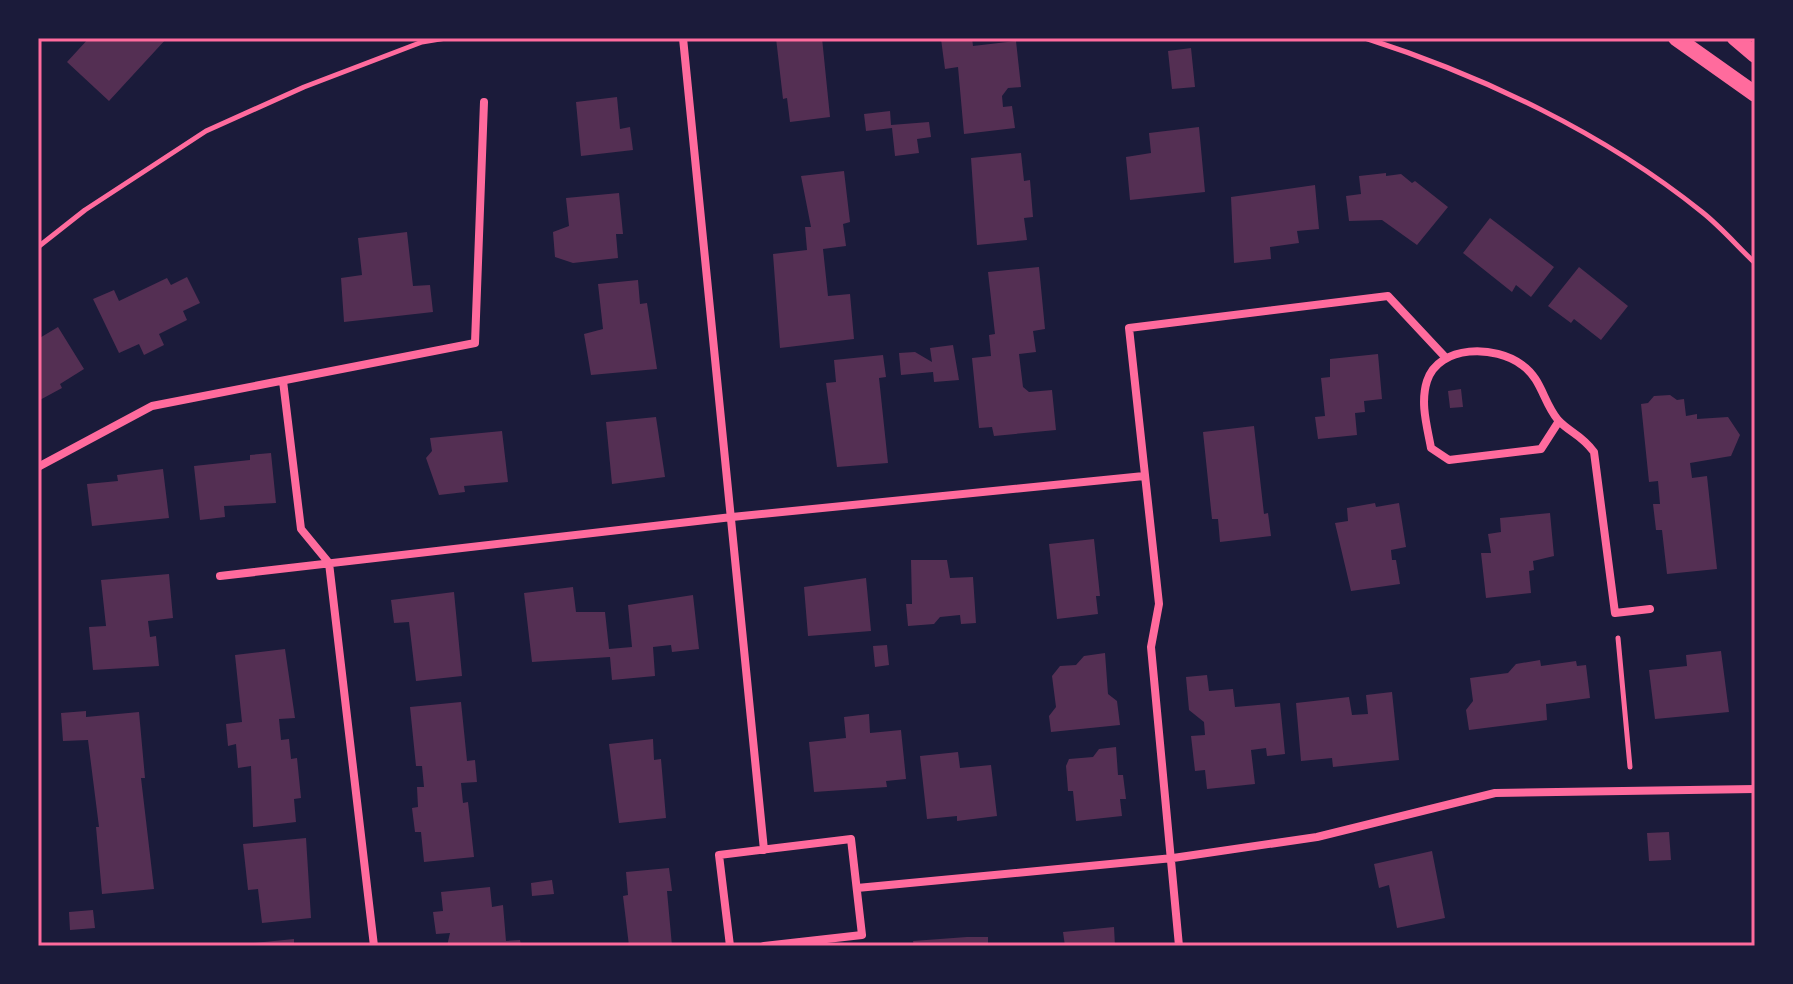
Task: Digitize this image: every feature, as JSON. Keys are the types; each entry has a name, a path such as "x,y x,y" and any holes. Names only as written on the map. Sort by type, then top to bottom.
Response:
{"main road":[{"path":"1676,38 1755,94"},
{"path":"1735,38 1755,55"}],"street":[{"path":"683,38 764,850"},
{"path":"38,467 152,406 475,343 484,102"},
{"path":"1179,946 1151,647 1159,604 1129,328 1388,296 1446,358"},
{"path":"1559,421 1541,449 1449,460 1431,448 1424,409 1427,379 1446,358 1480,351 1499,353 1519,362 1535,375 1559,421 1583,436 1594,452 1615,613 1650,609"},
{"path":"283,381 301,529 329,563 374,946"},
{"path":"220,576 732,517 1144,476"},
{"path":"857,888 1173,858 1317,837 1495,793 1755,789"},
{"path":"730,946 719,855 851,839 862,935 764,946"}],"path":[{"path":"38,247 85,210 206,131 304,87 422,42 446,38"},
{"path":"1365,38 1398,49 1551,116 1624,155 1703,213 1755,263"},
{"path":"1615,613 1631,789"}],"building":[{"path":"89,38 167,38 109,101 67,62"},
{"path":"776,38 822,38 830,117 790,122 787,98 783,99"},
{"path":"972,38 973,46 1016,41 1021,87 1008,88 1002,96 1003,107 1012,106 1015,128 964,134 958,67 945,69 941,39"},
{"path":"1191,48 1195,87 1172,89 1168,51"},
{"path":"617,97 620,129 630,127 633,150 581,156 576,102"},
{"path":"890,111 891,125 929,122 931,137 917,139 919,153 895,156 892,128 866,131 864,114"},
{"path":"1199,127 1205,192 1130,200 1126,157 1151,153 1149,133"},
{"path":"1021,153 1024,181 1030,180 1033,217 1024,218 1027,240 977,245 971,158"},
{"path":"844,171 850,222 843,224 846,246 823,249 828,296 850,294 854,339 780,348 773,254 807,250 805,227 811,227 801,176"},
{"path":"1386,173 1386,176 1401,174 1412,183 1415,181 1448,207 1417,245 1382,220 1349,221 1346,196 1361,194 1359,176"},
{"path":"1315,185 1319,229 1297,231 1299,243 1270,247 1271,259 1234,263 1231,197"},
{"path":"619,193 623,234 616,234 618,258 573,263 555,257 553,232 569,226 566,198"},
{"path":"1490,218 1554,267 1531,297 1516,285 1512,292 1463,253"},
{"path":"407,232 413,286 430,285 433,312 344,322 341,278 362,275 358,238"},
{"path":"1039,267 1045,329 1033,331 1036,352 1019,354 1023,387 1029,392 1052,390 1056,430 994,436 992,427 979,428 972,358 991,356 989,335 995,334 988,272"},
{"path":"1579,267 1628,306 1601,340 1574,319 1571,323 1548,306"},
{"path":"187,277 200,303 183,311 187,320 159,334 164,345 144,355 139,344 119,353 93,299 114,290 119,301 167,278 171,285"},
{"path":"638,280 640,304 647,303 657,369 591,375 584,334 603,329 598,284"},
{"path":"58,327 84,369 60,384 62,388 38,401 38,339"},
{"path":"953,345 959,380 934,382 933,372 901,375 899,353 915,352 932,362 930,348"},
{"path":"1378,354 1382,399 1364,401 1365,412 1355,413 1357,435 1318,439 1315,417 1325,416 1321,378 1330,377 1330,359"},
{"path":"883,355 886,377 879,378 888,463 837,467 826,383 836,382 834,360"},
{"path":"1461,389 1463,407 1450,408 1448,391"},
{"path":"1670,395 1677,400 1684,399 1686,416 1697,414 1697,419 1728,417 1740,435 1731,456 1690,463 1692,478 1707,476 1717,569 1667,574 1662,530 1656,530 1653,504 1660,504 1658,481 1649,482 1641,404 1648,403 1654,396"},
{"path":"656,417 665,477 612,484 606,422"},
{"path":"1254,426 1264,514 1268,513 1271,536 1220,542 1218,519 1212,519 1203,432"},
{"path":"502,431 508,482 464,486 465,492 439,495 426,458 432,451 430,438"},
{"path":"271,453 276,503 224,506 225,517 200,520 194,466 250,460 250,455"},
{"path":"163,469 169,518 92,526 87,484 118,481 117,475"},
{"path":"1375,503 1376,507 1399,503 1406,547 1391,550 1400,584 1351,591 1335,523 1348,521 1347,508"},
{"path":"1550,513 1554,556 1533,561 1534,570 1529,571 1531,593 1486,598 1481,553 1491,553 1488,534 1501,532 1500,518"},
{"path":"1094,539 1100,596 1096,596 1098,614 1057,619 1049,544"},
{"path":"911,560 947,560 950,578 973,577 976,623 961,624 960,615 940,617 934,624 908,626 906,604 912,604"},
{"path":"169,574 173,618 148,621 150,637 156,636 159,666 93,670 89,627 106,626 101,580"},
{"path":"866,578 871,631 808,636 804,587"},
{"path":"573,587 576,612 605,612 609,649 632,647 628,605 693,595 699,649 672,652 671,645 653,647 655,676 612,680 610,657 532,662 524,593"},
{"path":"454,592 462,676 416,681 409,622 394,623 391,600"},
{"path":"887,645 889,665 875,667 873,646"},
{"path":"285,649 295,718 279,719 281,740 289,739 291,759 297,758 301,798 294,799 296,822 253,827 251,766 238,768 236,744 228,746 226,724 242,722 235,655"},
{"path":"1721,651 1729,712 1655,719 1649,670 1687,666 1686,655"},
{"path":"1105,653 1108,694 1117,701 1120,725 1051,732 1049,716 1056,707 1052,676 1060,666 1076,665 1084,656"},
{"path":"1540,660 1541,666 1576,661 1577,666 1586,665 1590,698 1546,704 1547,720 1469,730 1466,710 1473,701 1470,678 1508,673 1516,664"},
{"path":"1207,675 1209,691 1233,689 1235,707 1280,703 1285,754 1267,756 1266,748 1251,750 1255,784 1207,789 1205,770 1195,771 1191,736 1205,735 1204,722 1189,710 1186,677"},
{"path":"1392,692 1399,760 1333,767 1332,758 1301,761 1296,703 1349,697 1352,715 1368,714 1366,695"},
{"path":"461,702 467,761 475,760 477,782 461,783 463,803 468,802 474,857 424,862 421,832 415,832 412,808 418,807 417,787 424,787 422,766 416,766 410,707"},
{"path":"86,711 86,717 139,712 145,778 141,778 154,889 102,894 96,827 99,827 88,740 63,741 61,713"},
{"path":"869,714 870,733 901,730 906,779 886,781 887,787 814,792 809,742 846,738 844,717"},
{"path":"653,739 654,760 661,759 666,818 619,823 609,744"},
{"path":"1116,747 1118,775 1123,775 1126,799 1120,799 1122,816 1076,821 1073,791 1068,791 1066,766 1069,759 1093,757 1099,749"},
{"path":"958,752 960,768 991,765 997,816 957,821 957,816 927,819 920,756"},
{"path":"1669,832 1671,860 1649,861 1647,833"},
{"path":"306,838 311,918 262,923 258,889 248,890 243,844"},
{"path":"1432,851 1445,918 1397,928 1389,885 1379,888 1374,864"},
{"path":"669,868 672,891 667,891 672,946 629,946 623,896 628,895 626,872"},
{"path":"552,880 554,894 532,896 531,883"},
{"path":"490,887 492,907 503,905 506,941 520,940 521,946 447,946 450,933 436,934 433,912 443,911 441,892"},
{"path":"93,910 95,928 70,930 69,912"},
{"path":"1114,927 1115,946 1065,946 1063,932"},
{"path":"988,937 988,946 914,946 913,941"},
{"path":"294,939 294,946 244,946 244,944"}]}
